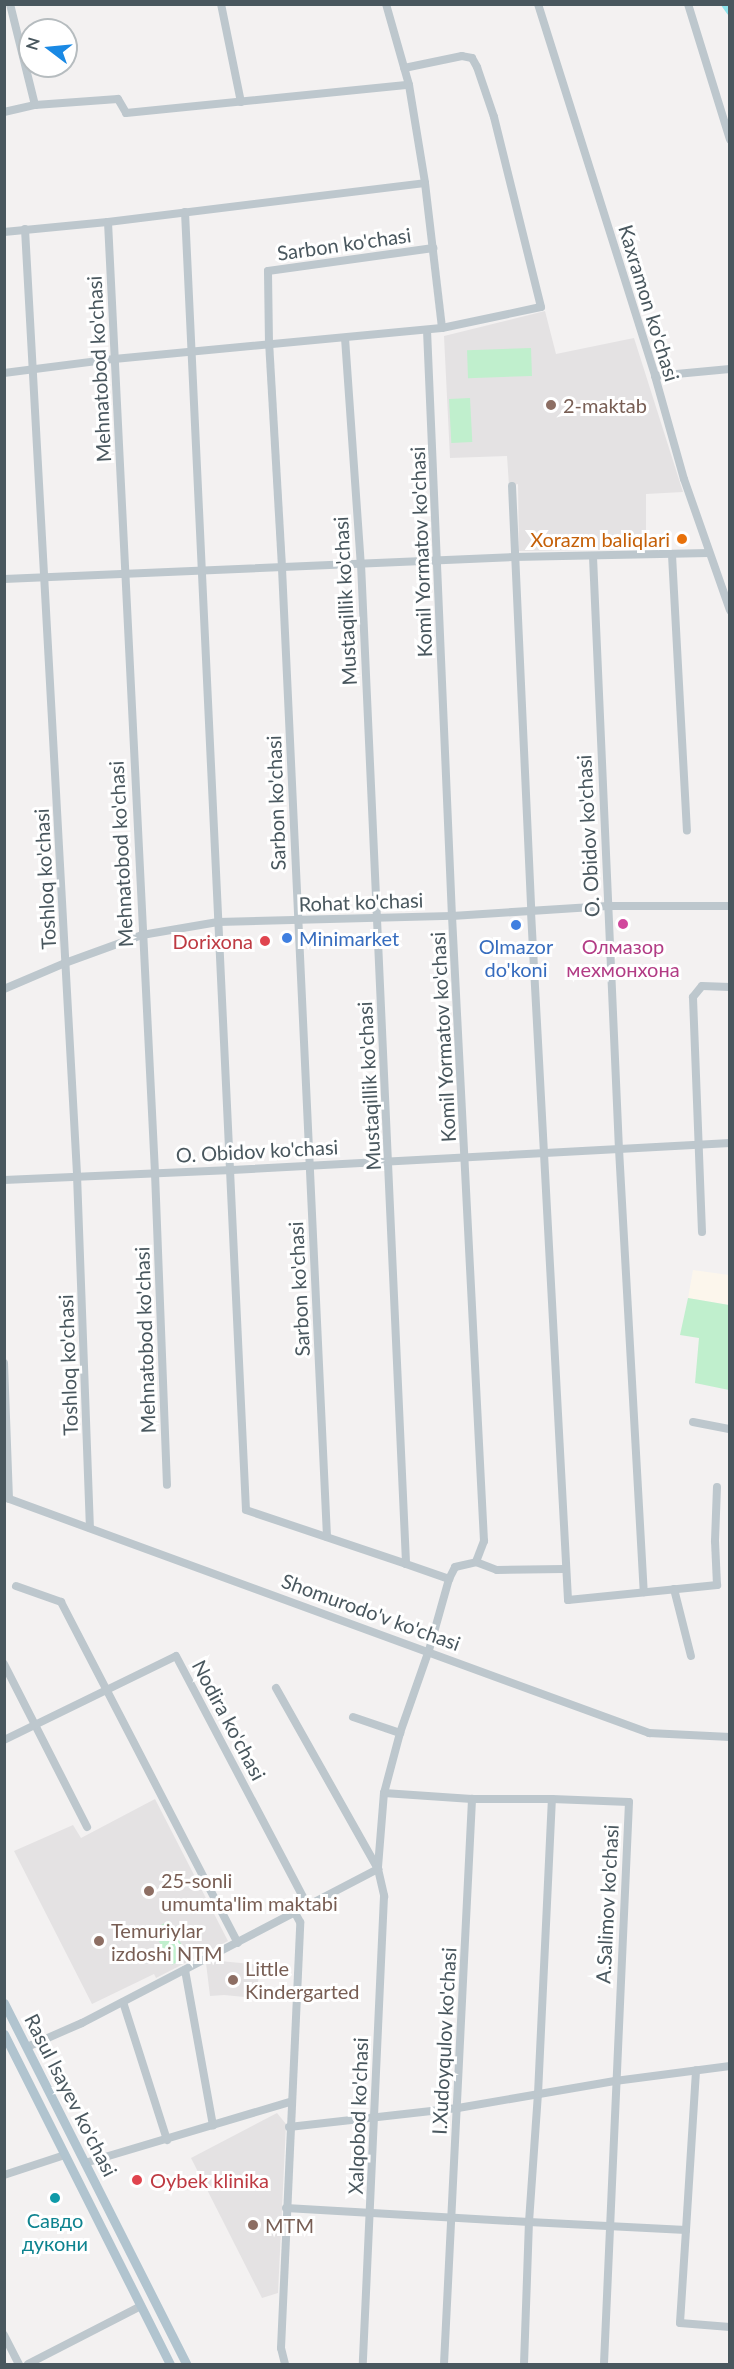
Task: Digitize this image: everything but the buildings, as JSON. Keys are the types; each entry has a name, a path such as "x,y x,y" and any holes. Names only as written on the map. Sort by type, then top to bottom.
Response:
{"main road":[{"name":"Rasul Isayev ko'chasi","path":"4,2003 186,2364"},
{"name":"Rasul Isayev ko'chasi","path":"4,2034 170,2364"}],"street":[{"path":"10,4 35,105"},
{"path":"221,4 241,102"},
{"path":"386,4 409,86 426,183 442,328"},
{"name":"Kaxramon ko'chasi","path":"538,4 709,554 729,610"},
{"path":"688,4 729,140"},
{"path":"4,373 114,359 428,330 541,307 494,117 472,58 462,56 404,68"},
{"path":"4,112 35,105 118,99 126,113 409,86"},
{"path":"4,232 108,222 426,183"},
{"path":"185,212 190,353 232,1170 246,1510 449,1579"},
{"name":"Mehnatobod ko'chasi","path":"108,222 155,1173 166,1485"},
{"name":"Toshloq ko'chasi","path":"25,229 77,1175 90,1528"},
{"name":"Sarbon ko'chasi","path":"327,1537 282,567 269,344 268,271 433,248"},
{"name":"Komil Yormatov ko'chasi","path":"428,330 452,916 466,1157 483,1541 476,1562"},
{"name":"Mustaqillik ko'chasi","path":"345,338 361,564 406,1564"},
{"path":"655,376 729,369"},
{"path":"512,486 543,1154 564,1569 568,1600 717,1585 715,1541 717,1487"},
{"path":"4,579 514,557 709,554"},
{"path":"672,555 687,831"},
{"name":"O. Obidov ko'chasi","path":"593,557 619,1149 644,1592"},
{"name":"Rohat ko'chasi","path":"4,989 65,963 142,935 218,922 452,916 608,906 729,906"},
{"path":"702,1232 693,997 702,986 729,987"},
{"path":"619,1149 729,1143"},
{"name":"O. Obidov ko'chasi","path":"4,1180 619,1149"},
{"path":"4,1363 7,1498"},
{"path":"693,1422 729,1429"},
{"name":"Shomurodo'v ko'chasi","path":"7,1498 429,1650 649,1733 729,1737"},
{"path":"378,1869 384,1793 399,1733 429,1650 454,1567 476,1562 497,1570 564,1569"},
{"path":"16,1586 62,1602 238,1943"},
{"path":"674,1589 691,1656"},
{"name":"Nodira ko'chasi","path":"4,1740 173,1655 180,1660 308,1906"},
{"path":"4,1664 87,1827"},
{"path":"276,1688 378,1869"},
{"path":"353,1717 399,1733"},
{"path":"384,1793 472,1799 552,1799 538,2094 529,2222 524,2364"},
{"name":"I.Xudoyqulov ko'chasi","path":"444,2364 472,1799"},
{"name":"A.Salimov ko'chasi","path":"552,1799 629,1802 604,2364"},
{"path":"27,2047 123,2002 378,1869"},
{"name":"Xalqobod ko'chasi","path":"363,2364 384,1896 378,1869"},
{"path":"285,2364 281,2348 290,2102 300,1922 295,1913"},
{"path":"184,1970 213,2126"},
{"path":"123,2002 167,2140"},
{"path":"289,2127 458,2108 615,2081 729,2066"},
{"path":"696,2070 680,2323 729,2327"},
{"path":"85,2163 290,2102"},
{"path":"4,2175 65,2155"},
{"path":"286,2208 686,2230"},
{"path":"28,2364 141,2306"},
{"path":"4,2335 19,2364"}],"shaded area":[{"name":"2-maktab","path":"545,311 556,354 634,338 683,492 646,494 646,549 519,551 518,484 509,486 507,456 450,458 444,336"},
{"path":"693,1270 729,1275 729,1305 688,1298"},
{"path":"155,1799 228,1941 156,1978 154,1974 92,2004 14,1851 73,1825 81,1838"},
{"name":"Little Kindergarted","path":"220,1961 261,1965 255,1998 210,1996 206,1963"},
{"name":"MTM","path":"277,2113 286,2124 278,2293 262,2298 191,2158"}],"green space":[{"path":"531,348 532,376 468,378 467,350"},
{"path":"470,398 472,442 451,443 449,399"},
{"path":"688,1298 729,1305 729,1390 695,1383 699,1338 680,1335"},
{"path":"168,1921 188,1956 172,1965 152,1930"}],"waterway":[{"path":"725,4 730,11"}],"place":[{"name":"2-maktab","path":"551,405"},
{"name":"Xorazm baliqlari","path":"682,539"},
{"name":"Олмазор мехмонхона","path":"623,924"},
{"name":"Olmazor do'koni","path":"516,925"},
{"name":"Minimarket","path":"287,938"},
{"name":"Dorixona","path":"265,941"},
{"name":"25-sonli umumta'lim maktabi","path":"149,1891"},
{"name":"Temuriylar izdoshi NTM","path":"99,1941"},
{"name":"Little Kindergarted","path":"233,1980"},
{"name":"Oybek klinika","path":"137,2180"},
{"name":"Савдо дукони","path":"55,2198"},
{"name":"MTM","path":"253,2225"}]}
